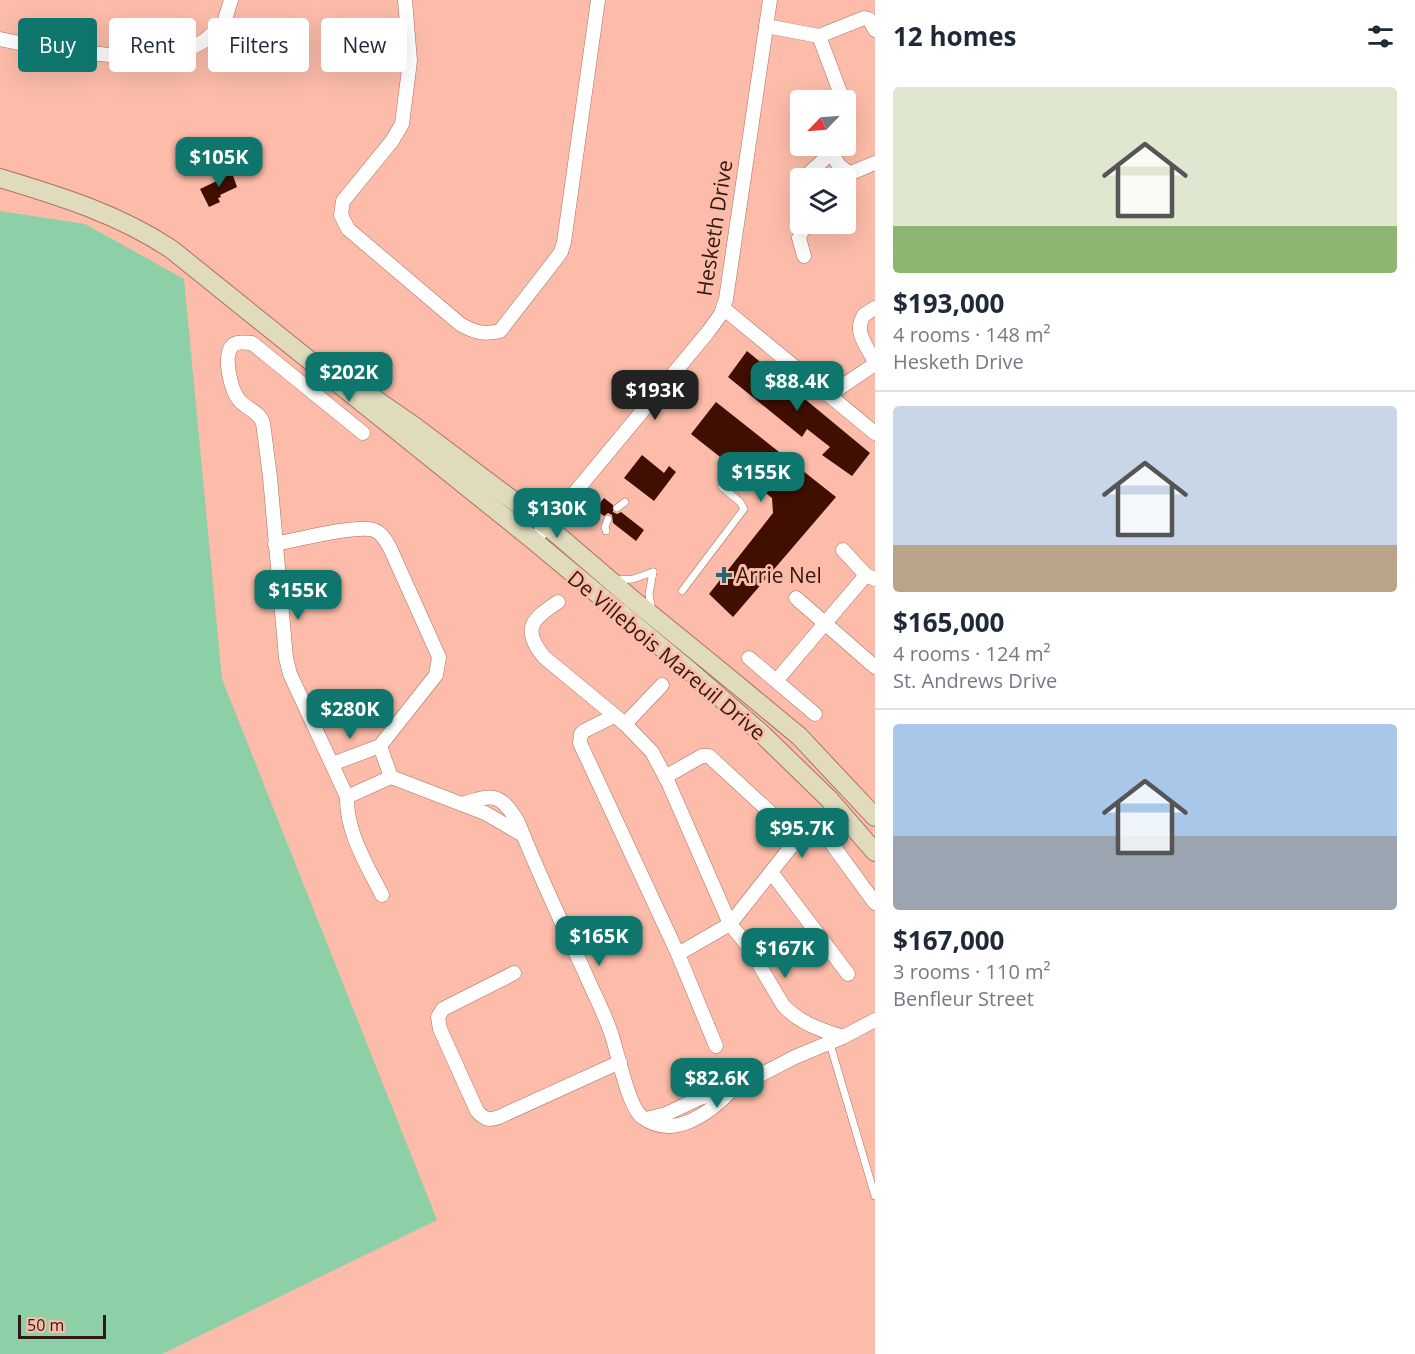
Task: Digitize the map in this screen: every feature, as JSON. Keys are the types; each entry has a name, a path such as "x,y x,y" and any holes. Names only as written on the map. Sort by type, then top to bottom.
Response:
{"main road":[{"name":"De Villebois Mareuil Drive","path":"0,172 99,202 165,237 305,350 414,426 547,526 799,736 875,817"},
{"name":"De Villebois Mareuil Drive","path":"0,178 100,210 138,227 171,249 532,540 690,671 762,734 829,799 875,852"}],"street":[{"path":"0,39 39,47 153,60 171,59 183,54 216,31 224,23 231,0"},
{"path":"405,0 410,61 402,124 392,141 343,201 341,215 348,229 460,324 474,332 487,334 500,331 561,252 598,0"},
{"name":"Hesketh Drive","path":"532,540 547,526 708,332 723,308 770,0"},
{"path":"766,26 819,36 860,18 869,19 875,30"},
{"path":"819,36 839,90"},
{"path":"814,168 825,156"},
{"path":"836,156 840,166 851,173 875,163"},
{"path":"801,234 799,238 804,256"},
{"path":"723,308 875,433"},
{"path":"829,394 875,363 860,336 864,315 875,308"},
{"path":"363,433 252,343 232,345 228,354 230,382 238,399 260,417 270,477 288,666 295,688 346,797 350,827 382,895"},
{"path":"275,544 364,529 379,533 390,548 440,657 436,675 380,746 332,764"},
{"path":"776,681 825,624 870,577 843,550"},
{"path":"796,598 875,667"},
{"path":"558,602 538,615 532,624 531,629 538,650 648,747 665,777 730,924 748,946 777,997 790,1013 837,1041"},
{"path":"749,658 815,714"},
{"path":"662,684 619,720 584,731 581,734 580,743 678,954 716,1046"},
{"path":"380,746 391,777"},
{"path":"665,777 702,756 709,756 799,839"},
{"path":"346,797 391,777 502,821 523,835 612,1034 633,1103 640,1116 659,1125 674,1126 699,1117 717,1106 733,1089 795,1057 837,1041 875,1020"},
{"path":"678,954 730,924 799,839 813,832 829,840 875,903"},
{"path":"771,872 848,974"},
{"path":"514,973 443,1010 438,1017 440,1029 482,1118 491,1120 499,1118 620,1062"}],"lane":[{"path":"682,591 744,509 740,502 722,486"},
{"path":"617,508 625,502"},
{"path":"606,531 608,519"},
{"path":"610,580 633,579 653,572 649,594 654,616"},
{"path":"837,1041 875,1196"}],"green space":[{"path":"0,211 85,224 184,279 222,679 437,1220 162,1354 0,1354"}],"building":[{"path":"228,168 237,187 220,195 221,197 218,198 220,202 209,207 200,189 221,179 218,173"},
{"path":"747,351 870,453 852,476 822,455 830,447 807,429 802,437 728,377"},
{"path":"716,402 836,497 733,617 709,594 773,513 772,498 691,434"},
{"path":"642,455 664,473 669,466 676,472 654,501 624,478"},
{"path":"604,498 613,505 613,512 617,514 621,512 644,530 636,541 613,523 612,515 608,513 604,516 595,509"}],"place":[{"name":"Arrie Nel","path":"724,575"}]}
